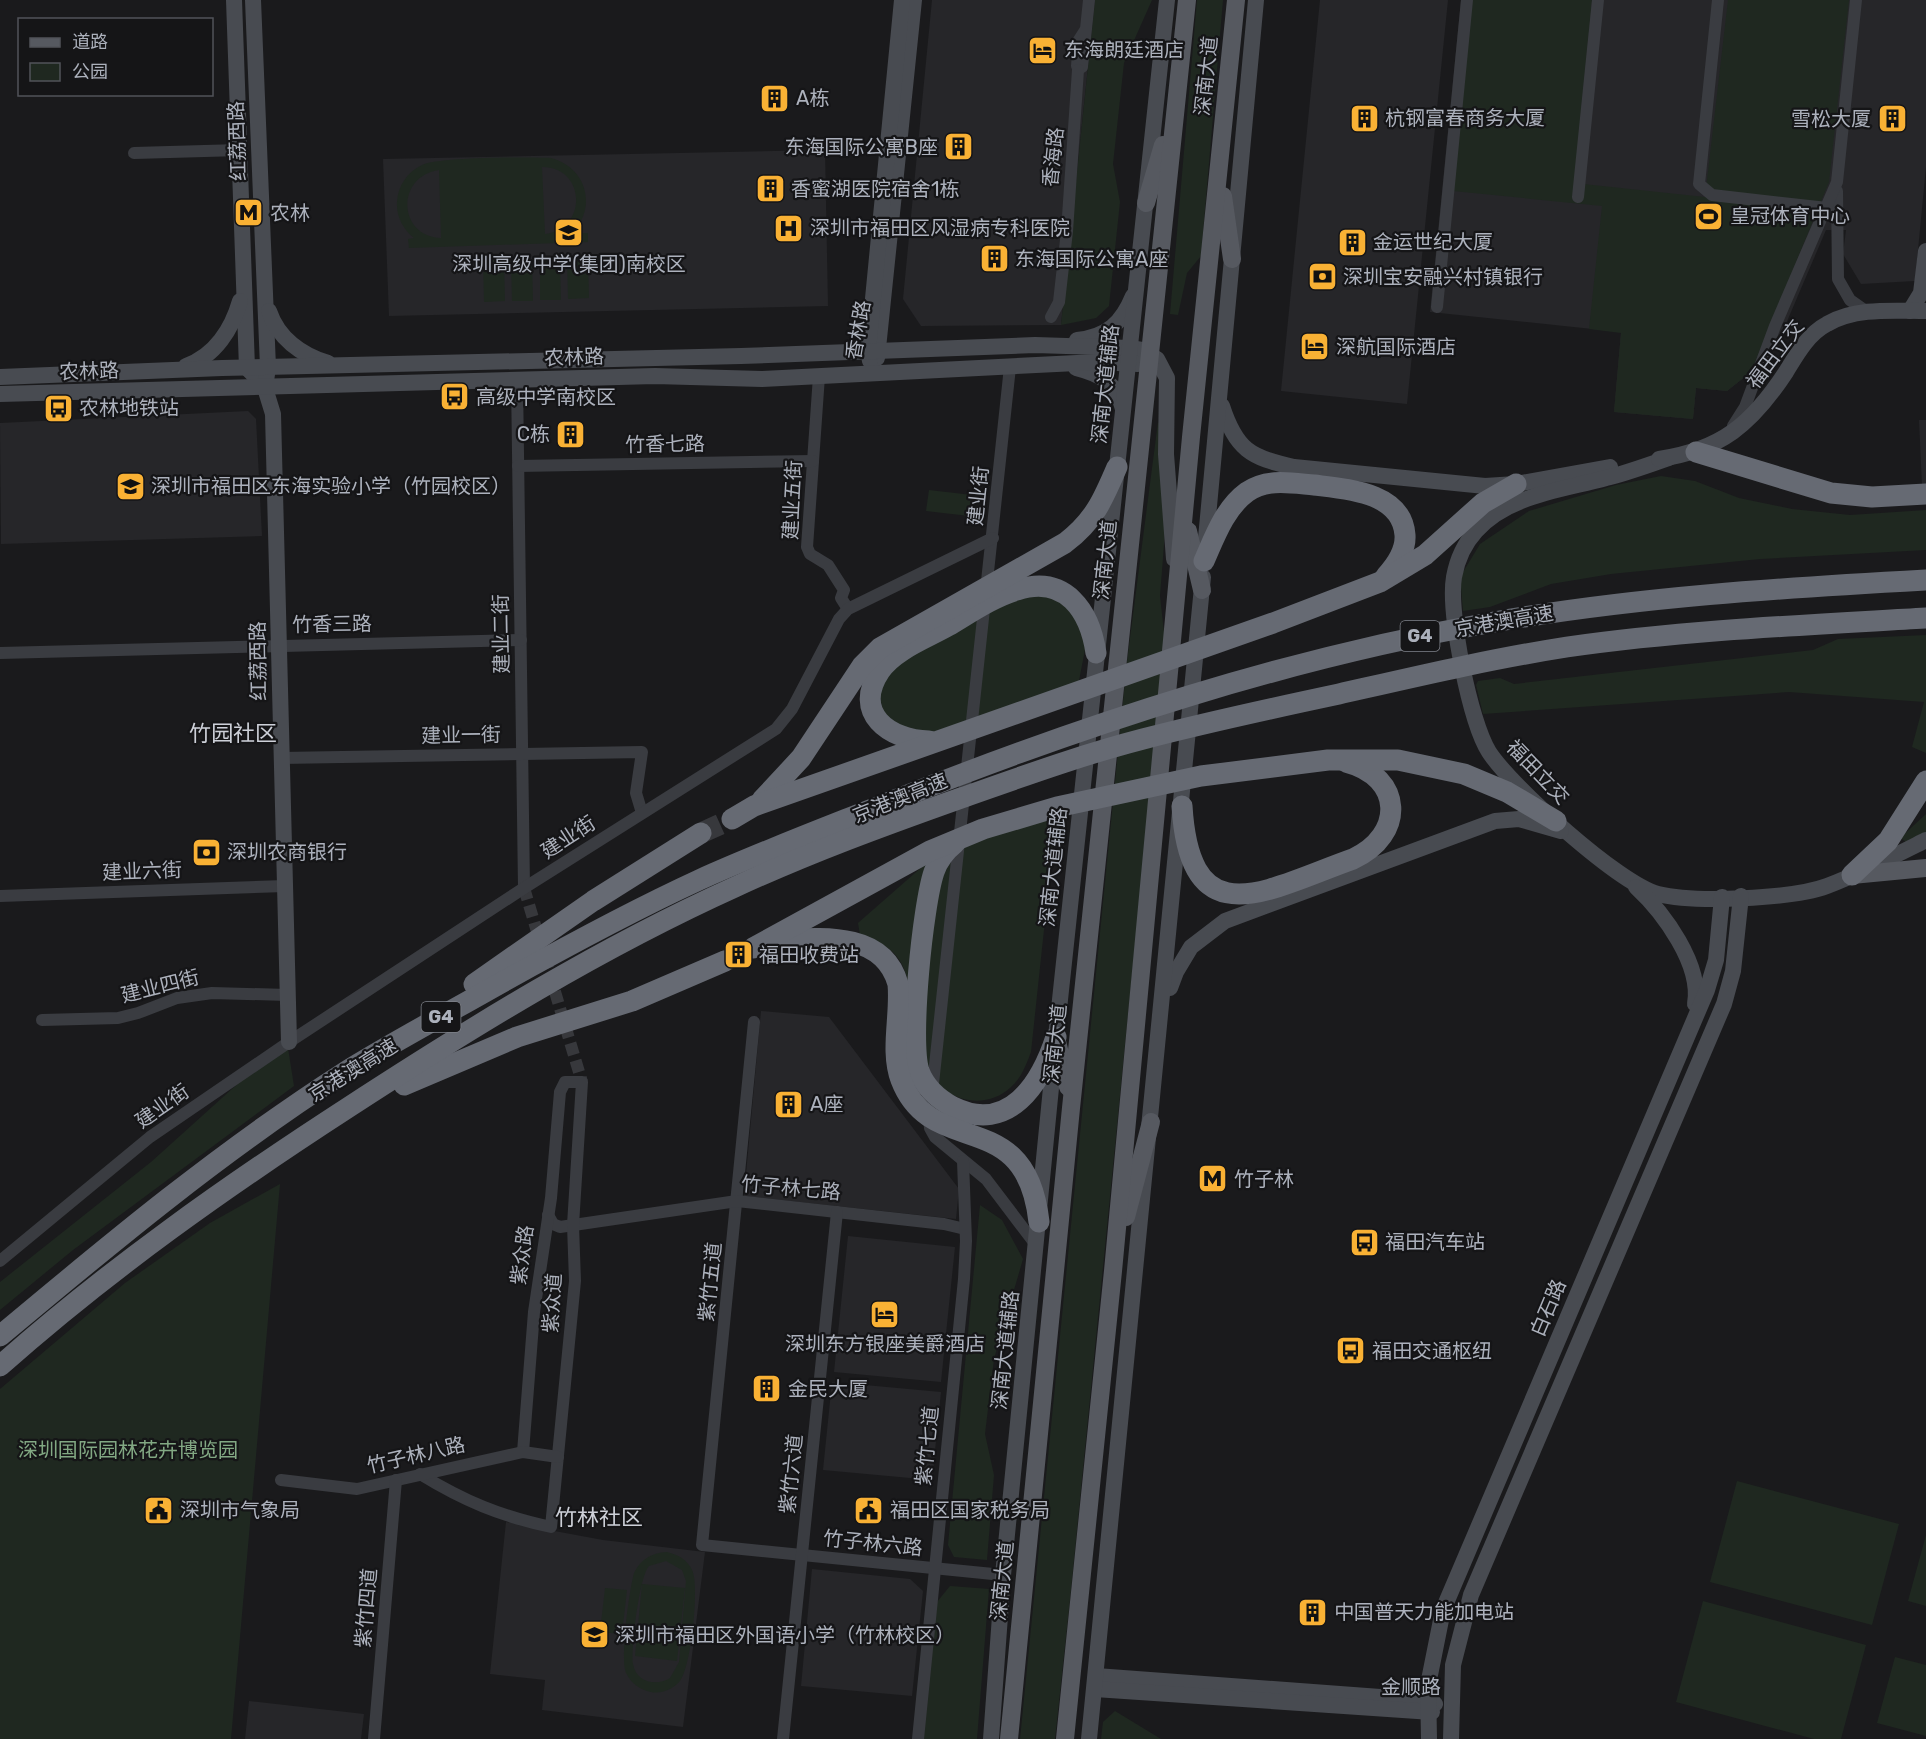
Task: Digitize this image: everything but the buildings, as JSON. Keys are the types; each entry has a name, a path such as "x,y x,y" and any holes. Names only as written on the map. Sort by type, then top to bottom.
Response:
{"highway":[{"path":"1704,448 1831,493 1872,497 1926,494"},
{"path":"936,741 906,739 887,731 875,715 871,703 875,679 888,662 1012,572 1065,543 1084,528 1098,509 1117,467"},
{"path":"1204,561 1224,518 1248,491 1292,475 1346,480 1379,499 1395,511 1402,522 1405,540 1401,554 1394,567 1380,582"},
{"path":"754,806 1380,582 1425,555 1483,503 1516,484"},
{"name":"京港澳高速","path":"0,1336 241,1143 346,1072 619,918 701,879 933,785 1139,711 1382,644 1494,622 1644,600 1733,591 1926,580"},
{"path":"732,819 754,806 777,786 801,758 870,657 892,640 1018,589 1039,587 1070,597 1081,607 1088,618 1096,653"},
{"name":"京港澳高速","path":"0,1366 105,1278 318,1128 471,1030 650,928 743,883 932,808 1138,740 1502,659 1567,647 1726,630 1926,618"},
{"path":"1182,806 1188,852 1199,875 1220,892 1244,904 1305,882 1366,853 1382,838 1390,818 1390,797 1374,775 1356,765 1328,760"},
{"path":"1056,1037 1041,1074 1026,1095 1017,1103 971,1124 934,1120 917,1105 902,1082 897,1056 898,984 896,974 883,957 864,945 837,939 759,944 930,851 968,835 1057,807 1124,791 1232,771 1328,760 1398,760 1445,768 1491,785 1556,821"},
{"path":"1852,875 1888,841 1926,781"},
{"path":"346,1072 593,901 701,833"},
{"path":"968,835 947,849 934,872 928,903 915,1043 920,1072 926,1084 945,1103 1000,1146 1022,1167 1035,1192 1039,1222"},
{"path":"318,1128 401,1086 482,1050 632,1001 724,961"}],"main road":[{"name":"红荔西路","path":"253,0 268,367 265,388"},
{"path":"254,27 259,0"},
{"name":"香林路","path":"873,373 892,198 902,0"},
{"name":"香林路","path":"893,161 914,0"},
{"name":"深南大道辅路","path":"991,1739 1003,1575 1056,1037 1167,0"},
{"name":"深南大道","path":"1010,1739 1071,1108 1187,0"},
{"name":"深南大道","path":"1065,1739 1113,1271 1184,505 1236,0"},
{"path":"1089,1739 1182,806 1256,0"},
{"name":"红荔西路","path":"234,3 248,368 265,388 273,414 289,1042"},
{"path":"1146,203 1176,100"},
{"path":"1220,169 1232,260"},
{"path":"1918,311 1926,251"},
{"path":"170,371 205,358 229,332 240,302 244,280"},
{"path":"1035,345 1098,337 1107,332 1125,312 1138,284"},
{"path":"264,290 272,322 287,340 302,352 340,366"},
{"name":"福田立交","path":"1918,311 1867,312 1839,318 1815,333 1758,411 1732,434 1704,448 1608,478 1535,497 1504,509 1476,531 1459,558 1452,592 1471,712 1496,762 1511,780 1556,821 1631,882 1667,896 1722,897 1815,890 1926,840"},
{"name":"农林路","path":"0,377 1035,345 1130,355"},
{"path":"874,350 893,359 996,357 1003,359 1010,367"},
{"path":"1130,355 1149,362"},
{"name":"农林路","path":"0,394 655,376 762,379 1067,365 1130,355"},
{"name":"深南大道","path":"1149,362 1163,367 1169,389 1166,454 1177,585"},
{"path":"1067,365 1102,376 1120,399 1123,413"},
{"path":"1220,400 1234,437 1243,448 1292,475"},
{"name":"福田立交","path":"1346,480 1476,485 1516,484 1669,458"},
{"path":"1184,505 1202,591"},
{"path":"1305,882 1508,819 1548,826 1576,837"},
{"path":"1852,875 1926,868"},
{"path":"1631,882 1669,929 1693,969 1696,995 1686,1038"},
{"path":"1451,1739 1450,1710 1458,1641 1479,1572 1724,1004 1733,971 1741,896"},
{"name":"白石路","path":"1429,1739 1427,1707 1431,1659 1451,1587 1712,974 1719,942 1722,897"},
{"path":"1161,1017 1176,972 1191,947 1244,904"},
{"path":"1056,1037 1071,1108"},
{"path":"1113,1271 1151,1122"},
{"name":"金顺路","path":"1095,1682 1450,1710"}],"street":[{"path":"1086,29 1089,0"},
{"path":"1437,308 1467,0"},
{"path":"1578,197 1598,0"},
{"path":"1718,0 1699,184 1712,195 1827,208"},
{"path":"1856,0 1837,182 1838,279 1850,300 1867,312"},
{"name":"香海路","path":"1051,317 1059,302 1066,241 1078,70"},
{"path":"134,153 240,150"},
{"path":"1704,448 1731,429 1745,407 1775,326 1837,182"},
{"name":"建业街","path":"0,1262 150,1137 289,1042 524,888 769,734 782,723 839,619 848,609 993,538 1010,367"},
{"name":"建业五街","path":"819,376 807,547 810,554 828,565 844,590 841,598 848,609"},
{"name":"建业二街","path":"517,380 524,888"},
{"name":"竹香七路","path":"518,466 813,461"},
{"path":"993,538 929,1119 935,1137 986,1179 1036,1245"},
{"name":"竹香三路","path":"0,653 279,644 521,640"},
{"name":"建业一街","path":"282,758 642,752 636,793 642,813"},
{"name":"建业六街","path":"0,896 285,886"},
{"name":"建业四街","path":"42,1020 118,1018 177,998 212,993 288,995"},
{"name":"紫竹五道","path":"702,1545 754,1022"},
{"name":"紫众路","path":"523,1452 534,1312 551,1198 560,1092 565,1082 582,1082"},
{"name":"紫众道","path":"420,1474 461,1500 516,1520 551,1527 575,1281 573,1226 582,1082"},
{"name":"紫竹七道","path":"918,1739 964,1279 963,1161"},
{"name":"竹子林七路","path":"573,1226 737,1201 944,1224 965,1229"},
{"name":"紫竹六道","path":"783,1739 837,1212"},
{"path":"548,1215 553,1224 560,1227 573,1226"},
{"name":"竹子林八路","path":"281,1480 357,1489 523,1452 558,1457"},
{"name":"紫竹四道","path":"374,1739 396,1480"},
{"name":"竹子林六路","path":"702,1545 1003,1575"}],"shaded area":[{"path":"932,0 1095,0 1061,325 921,326 903,299"},
{"path":"1320,0 1448,0 1407,404 1281,391"},
{"path":"1461,0 1926,0 1926,167 1915,281 1861,284 1843,254 1846,230 1826,230 1765,373 1751,372 1727,391 1696,388 1693,419 1614,412 1621,332 1430,312"},
{"name":"深圳高级中学(集团)南校区","path":"825,150 828,306 389,316 383,159"},
{"name":"深圳市福田区东海实验小学（竹园校区）","path":"248,411 256,419 262,536 1,544 0,423"},
{"path":"1919,420 1926,420 1926,486 1922,486"},
{"path":"761,1011 829,1017 959,1189 956,1219 744,1196"},
{"path":"848,1236 955,1247 941,1382 834,1372"},
{"path":"832,1382 941,1392 932,1480 823,1470"},
{"name":"深圳市福田区外国语小学（竹林校区）","path":"506,1522 603,1540 705,1552 683,1727 542,1710 545,1680 490,1674"},
{"path":"812,1569 910,1579 923,1591 912,1696 801,1686"},
{"path":"249,1701 364,1714 361,1739 245,1739"}],"green space":[{"path":"1095,0 1152,0 1124,63 1113,164 1120,202 1109,306 1096,318 1061,325"},
{"path":"1197,0 1223,0 1201,256 1187,273 1178,315 1170,314"},
{"name":"皇冠体育中心","path":"1472,0 1592,0 1574,183 1705,197 1728,0 1849,0 1829,182 1751,372 1727,391 1696,388 1693,419 1614,412 1621,333 1589,329 1602,206 1453,191"},
{"path":"551,158 573,170 580,179 586,200 585,212 572,233 588,233 588,242 409,248 408,239 414,238 401,222 397,202 399,190 412,171 431,162 446,160","holes":["542,167 557,170 567,177 574,187 576,199 575,211 569,221 559,230 545,234","439,170 441,237 441,238 427,235 416,227 407,206 409,194 415,183 425,175"]},
{"path":"567,257 588,257 589,298 568,299"},
{"path":"560,258 561,300 540,300 540,259"},
{"path":"532,259 533,301 512,301 511,260"},
{"path":"483,260 504,260 505,301 484,302"},
{"path":"1158,422 1161,426 1166,519 1160,596 1165,641 1071,1590 1055,1739 1020,1739 1127,661"},
{"path":"1661,476 1695,481 1739,498 1792,509 1850,515 1926,510 1926,550 1760,559 1611,574 1551,584 1490,607 1463,611 1460,577 1480,544 1529,511 1616,485"},
{"path":"929,490 972,495 969,516 926,511"},
{"path":"1041,593 1070,601 1086,644 1079,681 932,736 886,720 879,696 883,681 900,662 1011,600"},
{"path":"1926,635 1926,753 1912,747 1924,702 1789,692 1483,714 1476,685 1478,681 1500,678 1514,684 1813,650 1838,639"},
{"path":"1926,814 1926,834 1908,843 1900,838"},
{"path":"1056,817 1031,1052 1018,1079 1000,1095 975,1101 963,1099 951,1094 941,1086 927,1064 924,1051 924,1002 941,883 952,860 968,846 991,835"},
{"path":"931,859 909,987 899,959 879,943 860,935 858,923"},
{"path":"288,1048 294,1086 73,1250 0,1310 0,1282 151,1162 243,1079"},
{"name":"深圳国际园林花卉博览园","path":"280,1184 231,1739 0,1739 0,1389 125,1283 210,1223"},
{"path":"980,1205 1002,1220 1023,1259 994,1359 985,1434 994,1475 987,1560 954,1557 948,1545"},
{"path":"1737,1481 1899,1524 1872,1625 1710,1582"},
{"path":"1926,1535 1926,1606 1908,1601"},
{"path":"667,1552 678,1556 690,1566 694,1579 695,1608 691,1644 684,1673 674,1687 666,1691 655,1692 643,1690 630,1680 624,1665 624,1654 634,1573 643,1560","holes":["666,1561 682,1570 686,1581 679,1662 670,1678 665,1681 647,1681 638,1675 633,1664 636,1613 645,1573 649,1566"]},
{"path":"642,1584 685,1588 677,1661 635,1656"},
{"path":"950,1586 989,1589 977,1739 923,1739 937,1602"},
{"path":"605,1588 627,1590 622,1634 600,1632"},
{"path":"1703,1601 1866,1645 1841,1739 1814,1739 1676,1702"},
{"path":"1895,1657 1926,1665 1926,1736 1877,1723"},
{"path":"1115,1711 1161,1739 1101,1739 1103,1722"}],"tunnel":[{"path":"701,833 732,819"},
{"path":"524,888 582,1082"},
{"path":"725,961 753,948"}],"place":[{"name":"东海朗廷酒店","path":"1043,50"},
{"name":"A栋","path":"775,98"},
{"name":"杭钢富春商务大厦","path":"1364,118"},
{"name":"雪松大厦","path":"1892,119"},
{"name":"东海国际公寓B座","path":"959,147"},
{"name":"香蜜湖医院宿舍1栋","path":"770,189"},
{"name":"农林","path":"249,213"},
{"name":"皇冠体育中心","path":"1709,216"},
{"name":"深圳市福田区风湿病专科医院","path":"789,228"},
{"name":"深圳高级中学(集团)南校区","path":"569,233"},
{"name":"金运世纪大厦","path":"1352,242"},
{"name":"东海国际公寓A座","path":"994,259"},
{"name":"深圳宝安融兴村镇银行","path":"1322,277"},
{"name":"深航国际酒店","path":"1315,347"},
{"name":"高级中学南校区","path":"455,397"},
{"name":"农林地铁站","path":"58,408"},
{"name":"C栋","path":"571,434"},
{"name":"深圳市福田区东海实验小学（竹园校区）","path":"130,486"},
{"name":"深圳农商银行","path":"206,852"},
{"name":"福田收费站","path":"738,955"},
{"name":"A座","path":"789,1104"},
{"name":"竹子林","path":"1213,1179"},
{"name":"福田汽车站","path":"1364,1242"},
{"name":"深圳东方银座美爵酒店","path":"885,1314"},
{"name":"福田交通枢纽","path":"1351,1351"},
{"name":"金民大厦","path":"767,1389"},
{"name":"深圳市气象局","path":"159,1510"},
{"name":"福田区国家税务局","path":"869,1510"},
{"name":"中国普天力能加电站","path":"1313,1612"},
{"name":"深圳市福田区外国语小学（竹林校区）","path":"594,1635"}],"district":[{"name":"竹园社区","path":"233,733"},
{"name":"竹林社区","path":"599,1517"}]}
